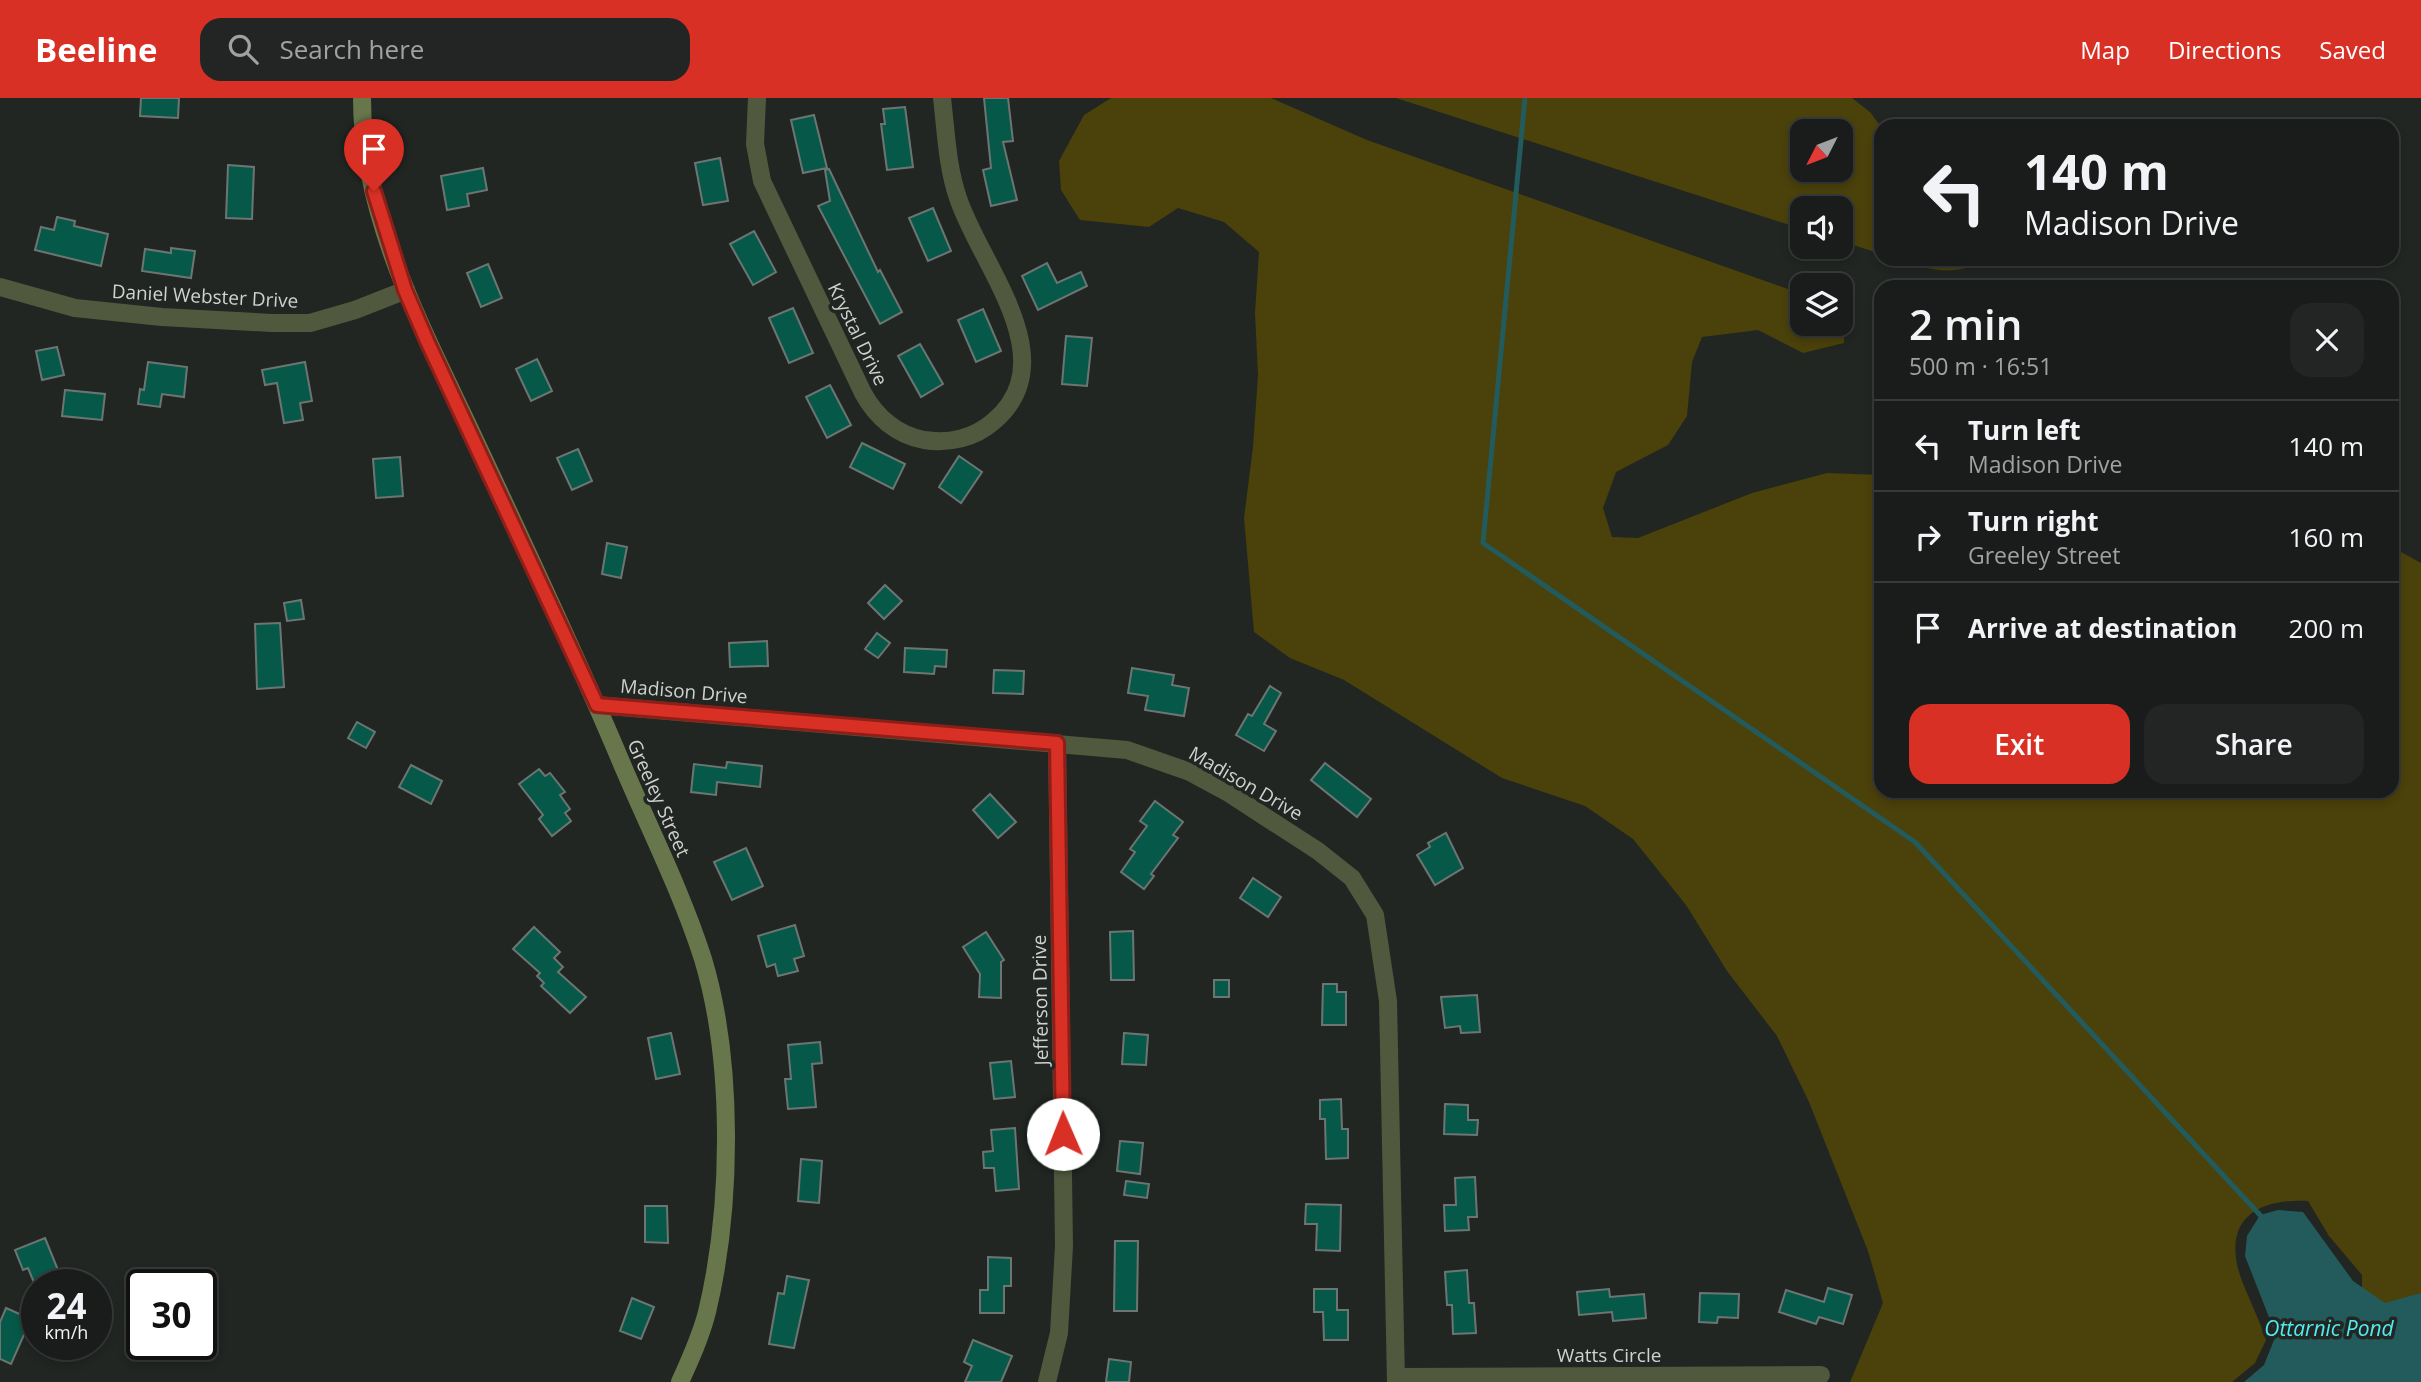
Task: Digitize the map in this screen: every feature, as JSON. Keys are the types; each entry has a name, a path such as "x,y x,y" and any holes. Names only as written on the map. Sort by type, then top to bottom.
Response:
{"street":[{"name":"Greeley Street","path":"362,98 374,191 405,290 597,705 691,922 715,1007 721,1052 724,1183 716,1270 706,1315 680,1382"},
{"name":"Krystal Drive","path":"757,98 755,153 765,190 863,393 877,414 897,430 920,439 945,442 981,431 1001,415 1015,395 1023,358 1015,322 958,201 942,98"},
{"name":"Daniel Webster Drive","path":"0,286 75,308 162,317 285,323 310,323 355,310 405,290"},
{"name":"Madison Drive","path":"597,705 1127,750 1189,772 1227,792 1318,851 1352,878 1366,895 1375,915 1388,1001 1397,1380"},
{"name":"Jefferson Drive","path":"1047,1382 1059,1333 1065,1246 1057,743"},
{"name":"Watts Circle","path":"1397,1380 1821,1375"}],"shaded area":[{"path":"1111,98 1271,98 1367,140 1790,290 1790,336 1844,336 1844,343 1803,353 1758,330 1702,337 1692,362 1687,416 1668,445 1616,472 1603,508 1612,537 1638,538 1752,493 1827,473 1874,475 1874,798 2399,798 2399,551 2421,563 2421,1303 2362,1304 2362,1275 2329,1236 2308,1201 2280,1202 2256,1211 2246,1218 2239,1229 2236,1242 2238,1267 2266,1340 2255,1363 2232,1382 1850,1382 1883,1303 1868,1251 1809,1102 1777,1036 1727,971 1686,905 1633,839 1585,806 1502,778 1344,680 1290,658 1254,632 1244,518 1258,375 1255,313 1259,252 1224,222 1178,208 1149,227 1080,220 1061,190 1059,161 1084,115"},
{"path":"1396,98 1852,98 1875,119 1874,252 1853,245 1853,196 1790,196 1790,225"},
{"path":"1920,266 1972,266 1953,270"}],"water":[{"name":"Ottarnic Pond","path":"2278,1210 2303,1212 2353,1281 2385,1303 2421,1293 2421,1382 2244,1382 2264,1365 2276,1335 2245,1256 2247,1236 2260,1215"}],"building":[{"path":"141,98 179,98 178,118 140,116"},
{"path":"984,98 1008,98 1013,141 1003,142 1017,200 991,206 983,170 991,168"},
{"path":"905,107 913,167 887,170 881,124 885,124 883,109"},
{"path":"814,115 827,168 803,173 791,120"},
{"path":"720,158 728,201 703,205 695,163"},
{"path":"228,165 254,167 252,219 226,218"},
{"path":"483,168 487,190 467,194 469,206 447,210 441,176"},
{"path":"829,169 878,272 880,270 902,312 880,324 818,206 830,201 825,170"},
{"path":"933,208 951,251 928,261 909,218"},
{"path":"57,217 75,221 74,226 108,234 101,266 35,250 41,227 54,230"},
{"path":"754,231 776,272 753,285 730,244"},
{"path":"171,248 195,251 191,278 142,271 145,249 171,253"},
{"path":"1047,263 1057,283 1081,272 1087,286 1038,310 1022,276"},
{"path":"488,264 502,298 481,307 467,273"},
{"path":"793,308 813,353 789,363 769,318"},
{"path":"983,309 1001,351 976,362 958,320"},
{"path":"1066,336 1092,338 1087,386 1062,384"},
{"path":"920,344 943,384 921,397 898,356"},
{"path":"57,347 64,375 42,380 36,351"},
{"path":"537,359 552,391 531,401 516,369"},
{"path":"148,362 187,367 184,397 162,394 160,407 138,404 140,389 144,390"},
{"path":"305,362 312,401 300,403 303,420 284,423 277,383 265,385 262,370"},
{"path":"830,385 851,425 827,438 806,397"},
{"path":"65,390 105,394 102,420 62,416"},
{"path":"862,443 905,464 893,489 850,467"},
{"path":"578,449 592,481 572,490 557,458"},
{"path":"959,456 982,472 961,503 939,487"},
{"path":"400,457 403,496 376,498 373,459"},
{"path":"607,543 627,547 621,578 602,574"},
{"path":"885,585 902,601 884,619 868,603"},
{"path":"301,600 304,619 287,621 284,603"},
{"path":"280,623 284,687 257,689 255,624"},
{"path":"877,633 890,643 878,658 865,649"},
{"path":"767,641 768,666 730,667 729,643"},
{"path":"905,648 947,650 946,667 935,666 934,674 904,672"},
{"path":"1132,668 1174,675 1172,685 1189,688 1184,716 1145,710 1148,696 1128,693"},
{"path":"994,670 1024,671 1023,694 993,693"},
{"path":"1270,686 1281,693 1264,724 1276,731 1264,751 1236,735 1248,714 1252,716"},
{"path":"357,722 375,732 366,748 348,738"},
{"path":"727,762 762,766 760,787 717,782 716,795 691,792 694,764 726,768"},
{"path":"1325,763 1371,799 1357,817 1311,780"},
{"path":"411,765 442,781 431,804 399,787"},
{"path":"539,769 545,776 550,773 565,792 560,795 570,809 565,813 571,821 552,836 539,819 543,815 519,784"},
{"path":"990,794 1016,822 998,838 973,810"},
{"path":"1155,801 1183,822 1173,835 1178,838 1151,874 1154,876 1144,889 1121,872 1135,852 1130,849 1147,826 1140,821"},
{"path":"1446,833 1463,868 1435,885 1417,855 1430,847 1428,843"},
{"path":"746,848 763,886 732,900 714,862"},
{"path":"1253,878 1281,897 1268,917 1240,898"},
{"path":"795,925 804,956 794,959 798,971 778,976 775,964 767,967 758,936"},
{"path":"534,927 560,952 554,958 563,967 558,972 586,997 570,1013 541,986 544,983 537,976 540,973 513,949"},
{"path":"1133,931 1134,980 1111,980 1110,932"},
{"path":"986,932 1004,960 1001,962 1001,998 979,997 980,974 963,947"},
{"path":"1214,980 1229,980 1229,997 1214,997"},
{"path":"1323,984 1337,984 1337,992 1346,992 1346,1025 1322,1025"},
{"path":"1477,995 1480,1032 1461,1033 1460,1026 1445,1028 1441,997"},
{"path":"671,1033 680,1074 656,1079 648,1038"},
{"path":"1124,1033 1148,1035 1146,1065 1122,1064"},
{"path":"820,1042 822,1063 812,1064 816,1107 788,1109 785,1079 791,1079 788,1045"},
{"path":"1011,1061 1015,1097 994,1099 990,1063"},
{"path":"1341,1099 1342,1129 1348,1129 1348,1158 1326,1159 1325,1119 1320,1119 1320,1100"},
{"path":"1445,1104 1468,1105 1468,1120 1478,1120 1477,1135 1444,1134"},
{"path":"1015,1128 1019,1189 996,1191 994,1168 984,1168 983,1152 993,1151 991,1130"},
{"path":"1120,1141 1143,1143 1140,1174 1117,1171"},
{"path":"801,1159 822,1161 819,1203 798,1201"},
{"path":"1475,1177 1477,1217 1468,1217 1469,1230 1445,1231 1444,1205 1456,1205 1455,1178"},
{"path":"1126,1181 1149,1184 1147,1198 1124,1195"},
{"path":"1306,1204 1341,1205 1340,1251 1316,1250 1317,1224 1305,1224"},
{"path":"645,1206 667,1206 668,1243 645,1242"},
{"path":"45,1238 58,1269 23,1269 15,1250"},
{"path":"1115,1241 1138,1241 1137,1311 1114,1311"},
{"path":"988,1257 1011,1258 1011,1286 1004,1286 1004,1313 980,1313 980,1290 988,1290"},
{"path":"1467,1270 1469,1303 1474,1303 1476,1333 1453,1334 1452,1305 1447,1305 1445,1272"},
{"path":"787,1276 809,1280 794,1348 769,1344 778,1293 784,1294"},
{"path":"1828,1288 1852,1295 1843,1324 1819,1317 1816,1324 1779,1312 1786,1290 1824,1302"},
{"path":"1314,1289 1337,1289 1337,1310 1348,1310 1348,1340 1324,1340 1323,1312 1314,1312"},
{"path":"1609,1289 1610,1297 1644,1294 1646,1318 1613,1321 1612,1312 1579,1315 1577,1292"},
{"path":"1700,1293 1739,1294 1738,1318 1718,1317 1717,1323 1699,1322"},
{"path":"632,1298 654,1307 641,1339 620,1331"},
{"path":"6,1308 21,1315 21,1342 11,1364 0,1359 0,1322"},
{"path":"973,1340 1012,1356 1001,1382 965,1382 972,1366 964,1362"},
{"path":"1109,1359 1131,1362 1129,1382 1106,1382"}],"waterway":[{"path":"1525,98 1483,543 1915,842 2260,1215"}],"route":[{"path":"374,191 405,290 427,341 551,601 597,705 1057,743 1063,1134"}]}
